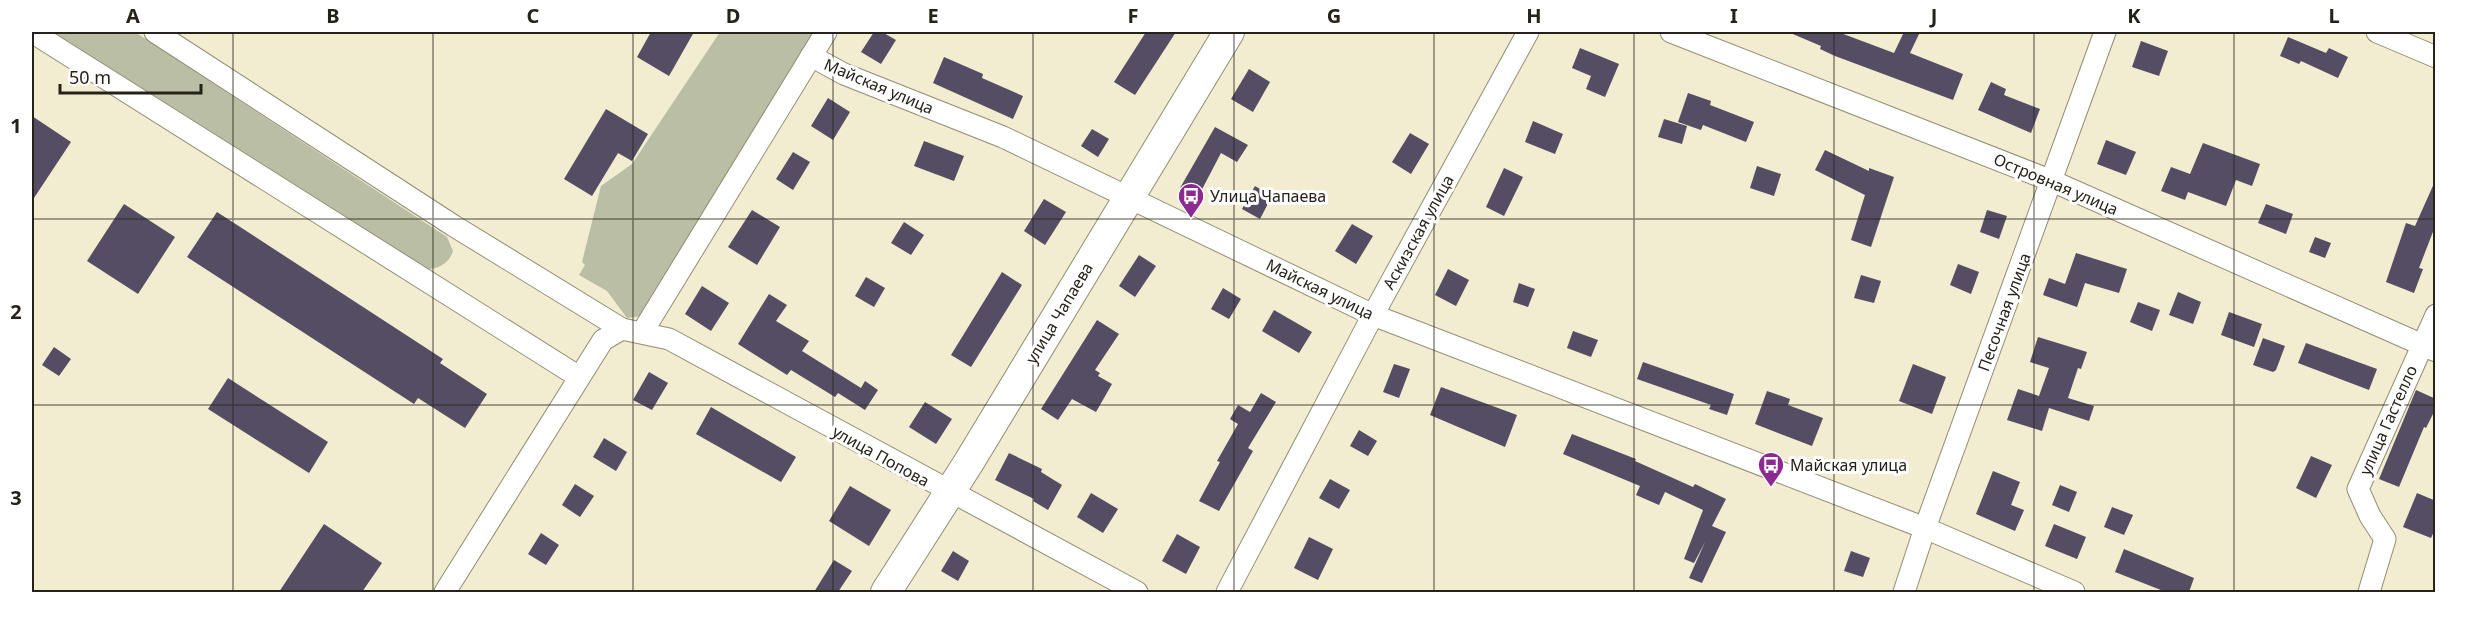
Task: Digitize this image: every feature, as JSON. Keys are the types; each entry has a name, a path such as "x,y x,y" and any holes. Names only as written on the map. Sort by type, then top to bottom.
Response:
{"street":[{"path":"32,32 579,377"},
{"name":"улица Попова","path":"155,32 454,226 633,330 669,339 950,493 1137,592"},
{"path":"445,592 603,340 633,330 826,32"},
{"name":"улица Чапаева","path":"886,592 950,493 1229,32"},
{"name":"Аскизская улица","path":"1227,592 1373,315 1528,32"},
{"name":"Островная улица","path":"1671,32 2052,181 2429,348"},
{"name":"Песочная улица","path":"1904,592 1925,528 2105,32"},
{"path":"2377,32 2436,57"},
{"name":"Майская улица","path":"812,56 844,75 1003,137 1373,315 1925,528 2074,592"},
{"name":"улица Гастелло","path":"2369,592 2385,539 2370,516 2358,489 2429,348 2436,315"}],"green space":[{"path":"47,32 135,32 447,237 453,251 451,256 442,265 425,270"},
{"path":"720,32 837,32 656,319 644,316 627,318 607,291 579,275 585,265 582,262 601,186 632,164"}],"building":[{"path":"651,32 694,32 669,76 637,57"},
{"path":"874,32 882,32 896,40 881,64 861,52"},
{"path":"1146,32 1176,32 1135,95 1114,82"},
{"path":"1788,32 1838,32 1894,53 1904,32 1920,32 1910,53 1963,74 1953,100 1835,56 1820,49 1821,46"},
{"path":"2288,37 2326,53 2329,48 2348,57 2338,78 2301,61 2299,64 2280,56"},
{"path":"2141,41 2168,51 2159,76 2132,67"},
{"path":"1580,48 1619,64 1605,97 1586,89 1591,76 1572,68"},
{"path":"944,57 983,74 982,78 1023,96 1013,119 933,83"},
{"path":"1249,69 1270,82 1253,112 1231,99"},
{"path":"1991,82 2006,89 2004,95 2040,109 2031,133 1978,110"},
{"path":"1688,93 1711,101 1710,105 1754,122 1746,142 1703,125 1701,130 1678,122"},
{"path":"828,98 850,112 833,140 811,126"},
{"path":"606,109 648,134 632,161 618,153 592,196 564,179"},
{"path":"32,116 71,142 32,201"},
{"path":"1664,119 1687,126 1682,144 1658,137"},
{"path":"1533,121 1563,134 1555,154 1525,142"},
{"path":"1215,127 1248,145 1237,162 1221,153 1198,197 1180,188"},
{"path":"1092,129 1109,139 1098,157 1081,146"},
{"path":"1410,133 1429,144 1411,174 1392,162"},
{"path":"2106,140 2136,152 2126,175 2097,164"},
{"path":"924,141 964,156 954,181 914,166"},
{"path":"2203,143 2260,164 2252,186 2236,180 2226,206 2188,192 2185,200 2161,191 2171,167 2190,174"},
{"path":"1825,150 1869,171 1869,168 1894,177 1871,247 1851,240 1865,195 1815,170"},
{"path":"793,152 810,162 793,190 776,179"},
{"path":"1757,166 1781,174 1774,196 1750,188"},
{"path":"1504,168 1523,177 1504,216 1486,207"},
{"path":"2436,179 2436,224 2419,268 2423,269 2414,293 2386,282 2406,223 2415,226"},
{"path":"1255,186 1272,196 1260,219 1242,209"},
{"path":"1044,199 1066,212 1045,245 1024,231"},
{"path":"124,204 175,237 138,294 87,261"},
{"path":"2266,204 2293,214 2286,234 2258,223"},
{"path":"752,210 780,227 757,265 728,247"},
{"path":"1987,210 2007,216 1999,239 1980,232"},
{"path":"217,212 443,359 440,363 487,394 465,428 418,398 414,404 187,257"},
{"path":"904,222 924,235 911,255 891,243"},
{"path":"1352,224 1373,236 1356,264 1335,251"},
{"path":"2315,237 2331,243 2325,258 2309,252"},
{"path":"2076,253 2127,269 2119,293 2085,283 2077,307 2043,295 2049,278 2065,284"},
{"path":"1139,255 1156,266 1135,297 1119,286"},
{"path":"1958,264 1979,272 1971,294 1950,285"},
{"path":"1448,269 1469,280 1456,306 1435,295"},
{"path":"1002,272 1022,285 971,367 951,355"},
{"path":"1861,275 1881,281 1874,303 1854,298"},
{"path":"866,277 885,288 874,307 855,296"},
{"path":"1519,283 1535,289 1528,307 1513,302"},
{"path":"702,286 729,303 711,331 685,314"},
{"path":"1223,288 1241,299 1229,319 1211,309"},
{"path":"2178,292 2201,302 2193,324 2169,315"},
{"path":"769,294 787,305 776,321 809,341 802,351 861,388 865,381 878,390 865,410 838,393 835,397 791,370 787,375 738,344"},
{"path":"2138,302 2160,310 2152,331 2130,322"},
{"path":"1274,310 1312,332 1299,353 1262,331"},
{"path":"2229,312 2262,324 2254,347 2221,335"},
{"path":"1097,320 1119,334 1095,370 1100,373 1098,376 1112,384 1096,412 1072,399 1058,420 1041,409"},
{"path":"1573,331 1598,340 1591,357 1567,348"},
{"path":"2038,337 2087,352 2081,369 2078,368 2068,398 2094,406 2089,421 2049,408 2042,431 2007,420 2018,389 2039,396 2049,368 2030,362"},
{"path":"2263,338 2285,346 2276,370 2273,372 2253,365"},
{"path":"2306,343 2377,369 2369,390 2298,363"},
{"path":"54,347 71,359 59,376 42,365"},
{"path":"1643,362 1734,394 1727,415 1709,409 1711,405 1637,379"},
{"path":"1394,364 1410,369 1399,398 1383,392"},
{"path":"1913,364 1946,377 1932,414 1899,401"},
{"path":"649,372 668,383 652,410 633,400"},
{"path":"228,378 328,442 309,473 208,409"},
{"path":"1441,387 1517,415 1505,447 1430,415"},
{"path":"2416,390 2436,399 2436,408 2426,428 2424,427 2399,487 2379,479"},
{"path":"1767,391 1790,399 1788,405 1823,418 1812,446 1755,424"},
{"path":"1261,393 1276,402 1248,448 1253,451 1219,511 1199,501 1220,462 1217,461 1238,424 1230,419 1238,405 1250,412"},
{"path":"925,402 952,419 936,444 909,427"},
{"path":"711,407 796,457 781,482 696,434"},
{"path":"1359,430 1377,441 1368,456 1350,446"},
{"path":"1572,434 1636,459 1635,461 1693,487 1695,484 1726,499 1712,526 1726,532 1702,583 1689,578 1705,542 1694,563 1684,559 1703,510 1665,492 1659,505 1636,495 1640,486 1563,454"},
{"path":"604,438 627,452 616,471 593,457"},
{"path":"1009,453 1042,469 1041,472 1062,485 1048,510 1033,501 1034,499 995,480"},
{"path":"2311,456 2332,465 2316,498 2296,488"},
{"path":"1993,471 2020,482 2011,505 2024,510 2015,531 1976,514"},
{"path":"1330,479 1350,490 1339,509 1319,498"},
{"path":"575,484 594,496 580,517 562,505"},
{"path":"2060,485 2077,492 2069,512 2052,505"},
{"path":"850,486 891,510 869,546 829,521"},
{"path":"1091,493 1118,509 1103,533 1077,517"},
{"path":"2417,493 2436,501 2436,527 2431,538 2403,527"},
{"path":"2112,507 2133,515 2124,535 2104,527"},
{"path":"324,524 382,563 362,592 279,592"},
{"path":"2054,524 2086,537 2077,559 2045,546"},
{"path":"541,533 559,545 546,565 528,554"},
{"path":"1177,534 1200,547 1186,574 1162,561"},
{"path":"1309,537 1333,549 1318,580 1294,568"},
{"path":"2124,549 2194,578 2189,592 2166,592 2115,572"},
{"path":"953,551 969,561 958,581 941,571"},
{"path":"1851,551 1870,558 1863,577 1844,571"},
{"path":"834,560 852,571 838,592 814,592"}],"place":[{"name":"Улица Чапаева","path":"1191,219"},
{"name":"Майская улица","path":"1771,488"}]}
